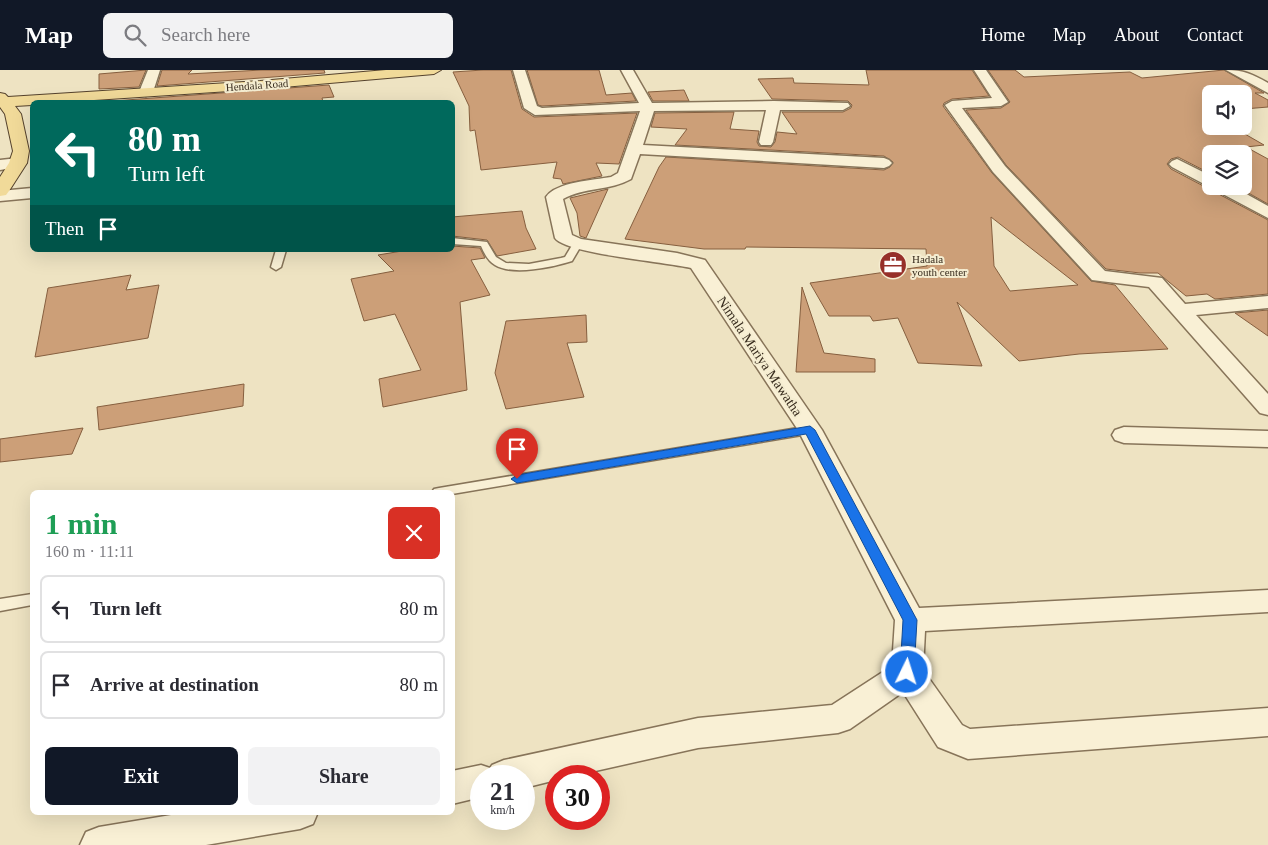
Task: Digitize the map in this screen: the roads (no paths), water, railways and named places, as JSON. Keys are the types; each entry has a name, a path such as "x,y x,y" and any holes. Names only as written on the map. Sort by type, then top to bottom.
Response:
{"main road":[{"name":"Hendala Road","path":"48,100 341,74 434,70"},
{"name":"Hendala Road","path":"60,100 80,97"},
{"name":"Hendala Road","path":"6,104 30,102"},
{"path":"0,190 18,163 21,151 6,104 30,106"}],"street":[{"path":"146,92 154,70"},
{"path":"519,70 531,108 540,112 648,107 843,106"},
{"path":"577,244 564,238 554,197 567,190 616,181 625,176 648,107 628,70"},
{"path":"980,70 1001,102 952,105 999,169 1099,276 1155,282 1268,408"},
{"path":"1232,70 1268,89"},
{"path":"766,142 774,105"},
{"path":"635,149 884,164"},
{"path":"0,165 18,163"},
{"path":"1177,164 1202,177"},
{"path":"0,196 30,193"},
{"path":"1236,195 1268,212"},
{"name":"Nimala Mariya Mawatha","path":"577,244 698,264 810,430 910,620"},
{"path":"1181,310 1268,302"},
{"path":"1124,435 1268,439"},
{"path":"1268,600 910,620 907,672 950,736 968,744 1268,722"},
{"path":"535,769 698,733 838,719 907,672"},
{"path":"455,787 470,784"},
{"path":"100,845 282,815"}],"lane":[{"path":"455,241 484,244 495,262 503,266 517,267 563,261 569,258 577,244"},
{"path":"276,267 280,252"},
{"path":"451,490 810,430"},
{"path":"0,605 30,600"}],"place":[{"name":"Hadala youth center","path":"893,265"}]}
